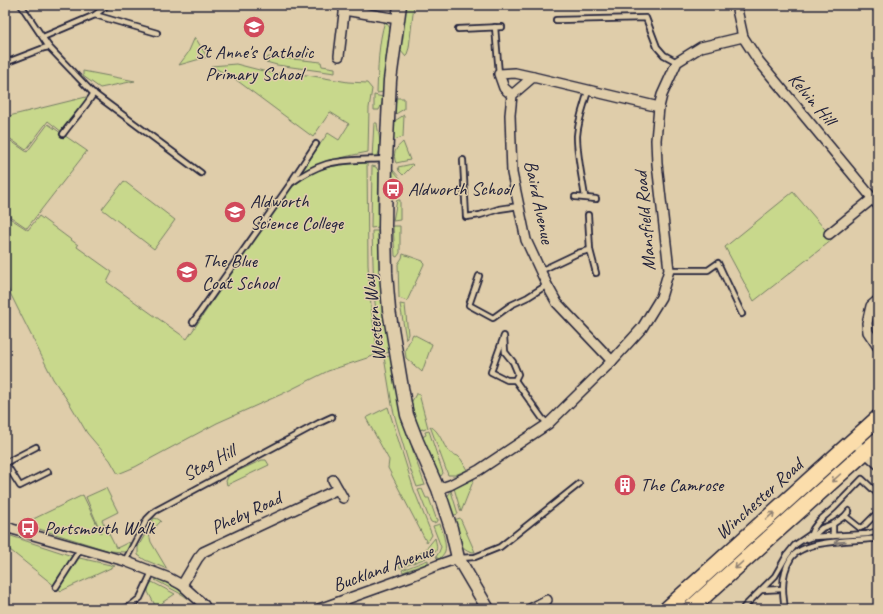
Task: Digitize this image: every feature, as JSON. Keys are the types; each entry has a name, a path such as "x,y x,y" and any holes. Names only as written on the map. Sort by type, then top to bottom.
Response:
{"main road":[{"name":"Winchester Road","path":"667,609 878,418"},
{"name":"Winchester Road","path":"690,609 874,447"}],"street":[{"name":"Western Way","path":"400,5 390,80 386,159 386,273 390,317 407,415 438,489 451,528 458,558 488,609"},
{"name":"Kelvin Hill","path":"736,5 743,37 758,60 875,202"},
{"path":"339,56 345,8 398,19"},
{"path":"677,62 701,47 743,37"},
{"name":"Mansfield Road","path":"438,489 450,485 479,470 548,424 612,361 642,328 661,297 669,270 657,164 656,140 659,107 662,95 677,62"},
{"path":"532,77 512,95 504,88 499,74 515,73 532,77 588,91 659,107"},
{"name":"Baird Avenue","path":"512,95 510,115 512,173 526,240 546,284 558,303 612,361"},
{"path":"828,234 875,202"},
{"path":"878,300 871,306 867,323 868,332 878,347"},
{"path":"858,437 874,447 878,464"},
{"path":"333,480 343,498"},
{"name":"Pheby Road","path":"182,585 203,552 338,489"},
{"path":"5,526 126,561 169,578 182,585 204,605 206,609"},
{"name":"Buckland Avenue","path":"319,609 458,558"},
{"path":"530,609 547,600"}],"lane":[{"path":"22,5 49,47 94,93 201,173"},
{"path":"43,37 95,15 107,5"},
{"path":"95,15 158,33"},
{"path":"556,20 646,18 657,47 664,55 677,62"},
{"path":"495,27 499,74"},
{"path":"458,29 502,27"},
{"path":"5,63 49,47"},
{"path":"585,197 580,168 577,135 581,114 588,91"},
{"path":"63,134 94,93"},
{"path":"193,322 316,144"},
{"path":"291,182 313,169 328,164 346,161 386,159"},
{"path":"463,160 466,216 480,215 498,209 519,206"},
{"path":"575,197 596,199"},
{"path":"588,215 590,250 596,273"},
{"path":"540,271 578,253 590,250"},
{"path":"669,270 708,270 718,263 742,314"},
{"path":"479,276 469,304 493,318 511,305 528,297 546,284"},
{"path":"504,336 506,352 513,362 518,374 515,380 507,380 491,372 504,336"},
{"path":"515,380 542,418 548,424"},
{"name":"Stag Hill","path":"126,561 147,519 155,511 318,423 332,417"},
{"path":"36,447 5,462 20,486 48,472"},
{"path":"743,609 775,576 787,555 795,545 810,534 819,522 862,479 878,494"},
{"path":"458,558 475,557 500,547 579,484"},
{"path":"812,537 822,528 833,524 845,516 849,511"},
{"path":"845,516 860,528 878,512"},
{"path":"833,524 833,536"},
{"path":"801,540 812,537 867,534 878,531"},
{"path":"785,609 783,589 784,579 786,570 795,554 818,544 874,539 878,537"},
{"path":"56,587 81,548"},
{"path":"124,609 140,598 152,572"},
{"path":"762,590 783,589"}],"green space":[{"path":"406,5 414,5 409,48 406,57 400,50"},
{"path":"385,21 391,32 384,92 377,93 380,47"},
{"path":"195,37 207,57 179,65 188,53"},
{"path":"268,57 321,62 322,66 335,68 335,73 277,65 266,62"},
{"path":"236,64 271,73 307,75 348,82 367,83 372,89 369,108 368,152 332,160 299,174 328,133 339,140 349,124 330,112 313,137 235,79 211,66"},
{"path":"83,71 135,81 100,88 83,76"},
{"path":"374,95 383,97 379,110 374,110"},
{"path":"90,96 62,132 48,121 26,150 5,135 5,117"},
{"path":"404,98 404,109 394,115 394,99"},
{"path":"404,115 403,137 391,140 393,122"},
{"path":"374,123 377,123 380,150 376,158 372,158"},
{"path":"48,124 87,151 27,228 5,213 5,137 27,152"},
{"path":"403,142 410,160 396,163 394,156 395,151"},
{"path":"367,162 368,265 371,307 377,348 376,355 328,371 282,394 217,423 135,467 118,474 110,460 87,433 53,379 5,283 5,215 28,230 39,216 78,245 77,247 112,272 107,282 187,339 287,191 307,176 324,168"},
{"path":"413,165 403,175 399,171 398,167"},
{"path":"372,166 376,167 379,172 379,227 371,228"},
{"path":"392,169 400,178 400,186 394,186"},
{"path":"124,181 175,220 154,249 102,209"},
{"path":"793,192 829,234 832,240 754,301 725,247"},
{"path":"397,200 400,200 400,220 393,221"},
{"path":"393,226 400,226 400,253 397,257 395,256"},
{"path":"372,231 378,231 390,352 381,354 374,294"},
{"path":"403,254 423,261 424,264 407,301 399,298 398,264"},
{"path":"400,304 405,305 408,334 406,339"},
{"path":"413,334 432,344 422,372 406,358 405,350"},
{"path":"390,356 414,455 425,485 417,487 392,405 384,357"},
{"path":"416,394 419,394 428,428 423,430 419,430 411,403"},
{"path":"388,407 414,490 432,535 427,543 388,468 389,460 366,418"},
{"path":"430,426 439,434 449,452 461,459 467,470 455,475 448,475"},
{"path":"429,431 443,473 441,476 436,473 422,437 426,435 425,432"},
{"path":"262,460 266,460 269,465 227,485 226,481 229,475"},
{"path":"474,479 461,512 454,488"},
{"path":"106,488 118,512 102,520 116,548 129,542 132,549 124,552 110,551 23,524 83,495 101,533 86,497"},
{"path":"422,489 426,498 429,498 436,518 438,519 438,521 434,523 431,522 429,518 418,490"},
{"path":"451,491 458,514 451,516 447,497"},
{"path":"154,518 161,521 149,534 151,542 167,569 145,560 138,555 138,547"},
{"path":"460,518 475,552 465,549 458,541 451,521"},
{"path":"440,524 444,538 445,551 439,559 436,557 441,547 433,526"},
{"path":"5,534 75,557 115,566 61,591 5,546"},
{"path":"435,538 437,549 430,557 426,549"},
{"path":"424,551 426,558 400,568 399,565"},
{"path":"428,560 428,563 403,572 402,570"},
{"path":"157,579 181,590 190,600 155,580"},
{"path":"152,582 175,594 156,607 148,592 148,587"}],"place":[{"name":"St Anne's Catholic Primary School","path":"254,27"},
{"name":"Aldworth School","path":"393,189"},
{"name":"Aldworth Science College","path":"235,212"},
{"name":"The Blue Coat School","path":"187,272"},
{"name":"The Camrose","path":"625,485"},
{"name":"Portsmouth Walk","path":"28,528"}]}
